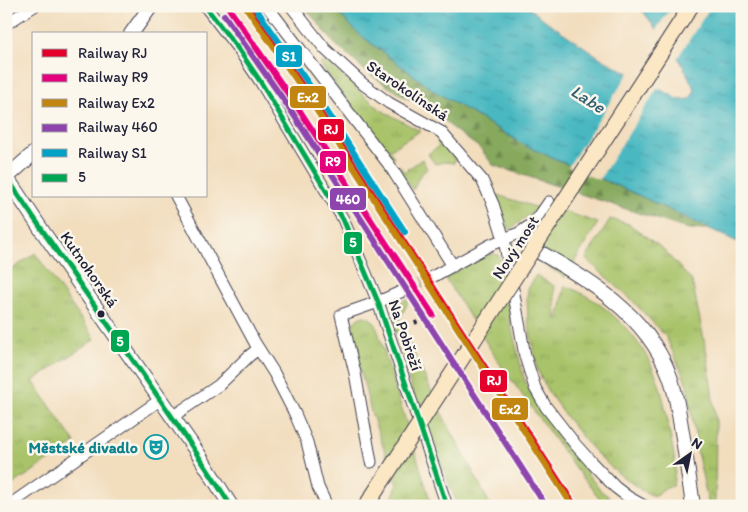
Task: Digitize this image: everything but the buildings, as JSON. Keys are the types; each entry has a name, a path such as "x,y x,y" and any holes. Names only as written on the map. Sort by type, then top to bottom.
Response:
{"main road":[{"name":"Nový most","path":"366,506 692,6"}],"street":[{"path":"6,24 34,6"},
{"path":"132,32 151,6"},
{"name":"Na Pobřeží","path":"206,6 260,80 343,219 378,302 447,506"},
{"path":"267,6 390,166 453,266"},
{"name":"Starokolínská","path":"291,6 326,49 363,84 389,103 441,132 482,180 493,204 504,239 525,356 535,388 546,407 591,462 615,487 644,506"},
{"path":"7,177 32,155"},
{"name":"Kutnohorská","path":"7,177 42,232 172,417 231,506"},
{"path":"177,198 295,414 307,442 318,487 327,506"},
{"path":"434,276 490,245 519,233 538,218 549,202"},
{"path":"534,248 568,268 619,304 639,325 657,349 669,375 675,397 693,506"},
{"path":"371,462 355,373 341,315 405,290"},
{"path":"172,417 219,384 258,349"},
{"path":"8,506 160,400"}],"green space":[{"path":"304,6 332,6 359,34 433,90 526,146 711,229 687,229 493,165 480,148 453,129 430,106 406,98 369,74 335,44"},
{"path":"325,61 381,110 420,131 389,150 394,157 388,157 320,64"},
{"path":"440,139 456,154 454,163 444,162 435,164 428,154 439,146 437,142"},
{"path":"422,159 427,169 420,175 413,190 398,167 399,165 404,172"},
{"path":"491,193 538,208 509,230"},
{"path":"551,207 598,223 565,277 514,246"},
{"path":"610,219 629,224 663,249 692,281 707,354 716,422 715,501 713,506 709,506 698,456 687,384 666,337 632,300 586,259"},
{"path":"35,253 95,339 33,381 75,443 6,489 6,274"},
{"path":"488,253 498,255 505,266 511,326 525,382 557,435 600,490 621,506 606,506 576,469 502,367 445,278"},
{"path":"536,275 554,286 556,319 558,319 565,286 579,292 606,309 618,319 639,344 654,371 663,400 674,458 673,486 666,487 654,496 641,490 615,471 592,449 547,390 537,369 528,321 528,289"},
{"path":"410,298 399,321 440,410 491,506 458,506 414,397 394,326 394,305"},
{"path":"364,316 370,318 376,325 432,506 386,506 397,486 371,412 351,333 356,320"}],"water":[{"name":"Labe","path":"332,6 526,6 602,59 680,100 690,99 695,90 681,62 639,6 735,6 742,13 742,244 636,194 526,146 433,90 359,34"}],"pier":[{"path":"672,6 711,6 676,60 655,32"},
{"path":"630,71 659,86 599,180 568,167"}],"tunnel":[{"path":"405,290 434,276"}],"rail line":[{"name":"Ex2","path":"245,6 308,97 570,502"},
{"name":"RJ","path":"247,6 310,97 575,506"},
{"name":"S1","path":"254,6 315,93 405,232"},
{"name":"R9","path":"230,10 296,105 433,315"},
{"name":"460","path":"224,15 290,109 546,506"}],"transit line":[{"name":"5","path":"205,6 260,81 343,219 378,302 447,506"},
{"name":"5","path":"7,178 231,506"}],"place":[{"name":"Městské divadlo","path":"156,447"}]}
